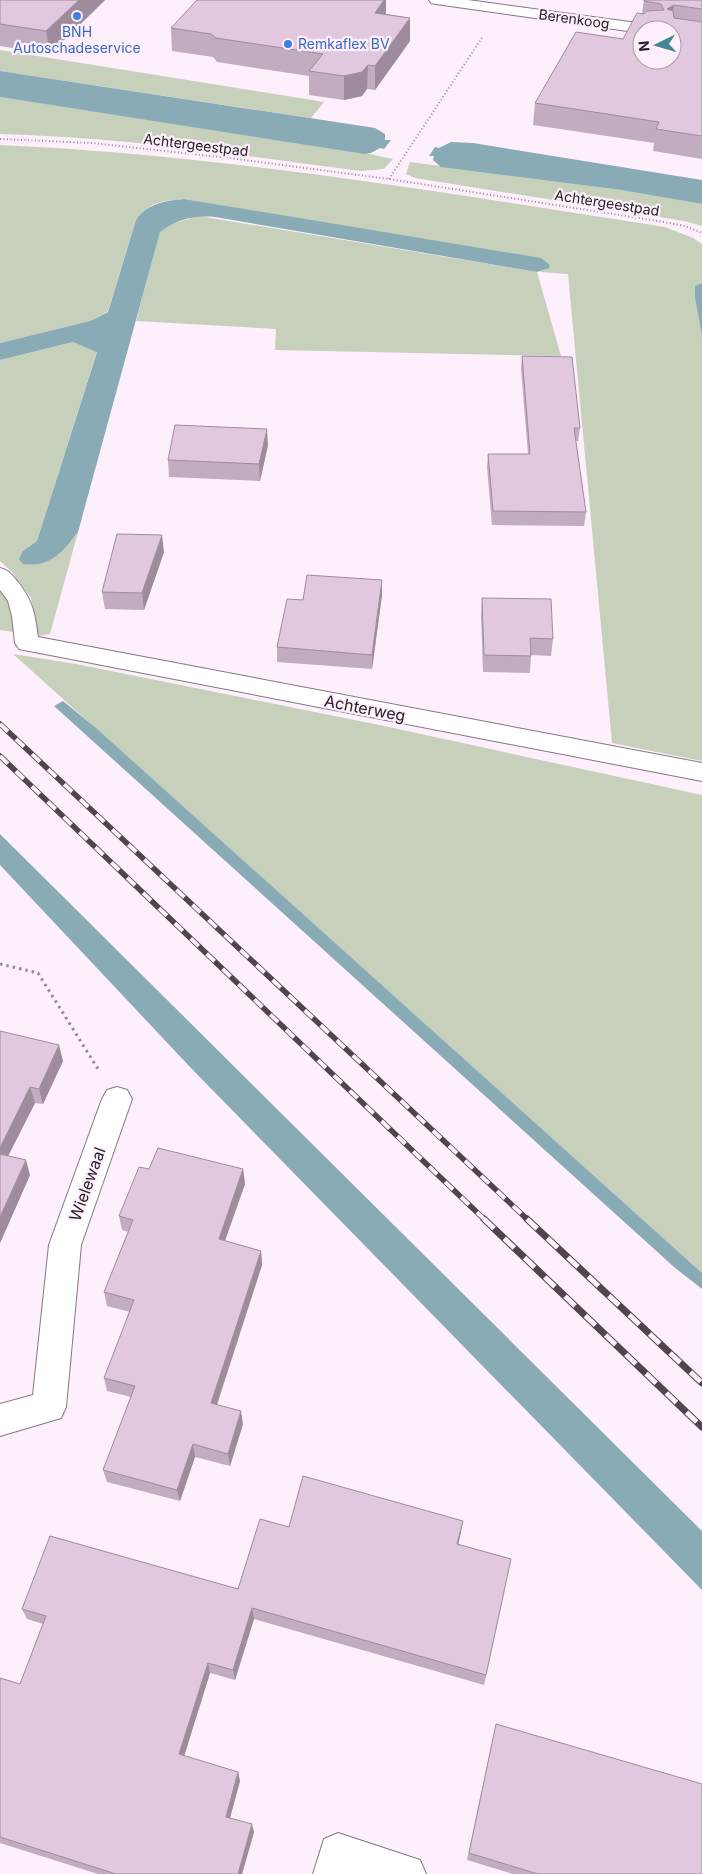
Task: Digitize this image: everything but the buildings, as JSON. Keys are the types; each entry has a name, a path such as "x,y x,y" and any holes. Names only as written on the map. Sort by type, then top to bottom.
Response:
{"street":[{"name":"Berenkoog","path":"436,0 632,27"},
{"name":"Achterweg","path":"0,575 19,600 24,616 28,643 702,772"},
{"name":"Wielewaal","path":"0,1420 49,1406 65,1245 117,1099"},
{"path":"333,1874 338,1852 406,1874"}],"path":[{"path":"389,179 501,9"},
{"name":"Achtergeestpad","path":"0,139 92,143 389,179 664,222 685,226 702,233"},
{"path":"0,964 38,973 117,1099"}],"green space":[{"path":"0,50 324,102 311,118 0,71"},
{"path":"0,97 365,153 393,159 384,169 361,171 136,143 0,134"},
{"path":"0,145 167,157 334,177 665,227 693,238 702,244 702,283 700,283 695,298 702,337 702,761 612,743 568,274 540,272 550,265 548,263 184,199 165,201 152,205 136,220 108,311 90,321 0,343"},
{"path":"410,162 621,190 702,204 702,226 684,221 415,178 406,174"},
{"path":"199,216 537,272 561,356 275,350 276,329 136,321 160,231 171,224"},
{"path":"73,342 97,351 37,541 23,551 23,564 41,564 55,557 78,532 50,634 39,636 31,598 12,572 0,561 0,360"},
{"path":"0,583 8,593 17,625 13,632 0,630"},
{"path":"13,654 76,664 384,726 702,795 702,1273"}],"water":[{"path":"0,71 375,128 385,134 385,140 391,140 384,149 380,148 365,154 0,97"},
{"path":"451,142 473,143 702,180 702,204 621,190 441,167 433,160 434,156 429,156 435,147 439,148"},
{"path":"184,199 541,258 550,265 549,268 537,272 215,217 193,217 173,224 160,232 78,532 55,557 41,564 23,564 19,559 23,551 37,541 97,352 73,342 0,360 0,343 90,321 108,312 136,220 151,206"},
{"path":"702,283 702,337 695,298 695,286"},
{"path":"63,701 96,728 702,1273 702,1289 674,1267 54,706"},
{"path":"0,834 702,1531 702,1590 190,1067 0,865"}],"railway":[{"path":"0,724 528,1220"},
{"path":"0,756 485,1220"},
{"path":"484,1219 702,1427"},
{"path":"527,1219 702,1383"}],"place":[{"name":"BNH Autoschadeservice","path":"77,16"},
{"name":"Remkaflex BV","path":"288,44"}]}
